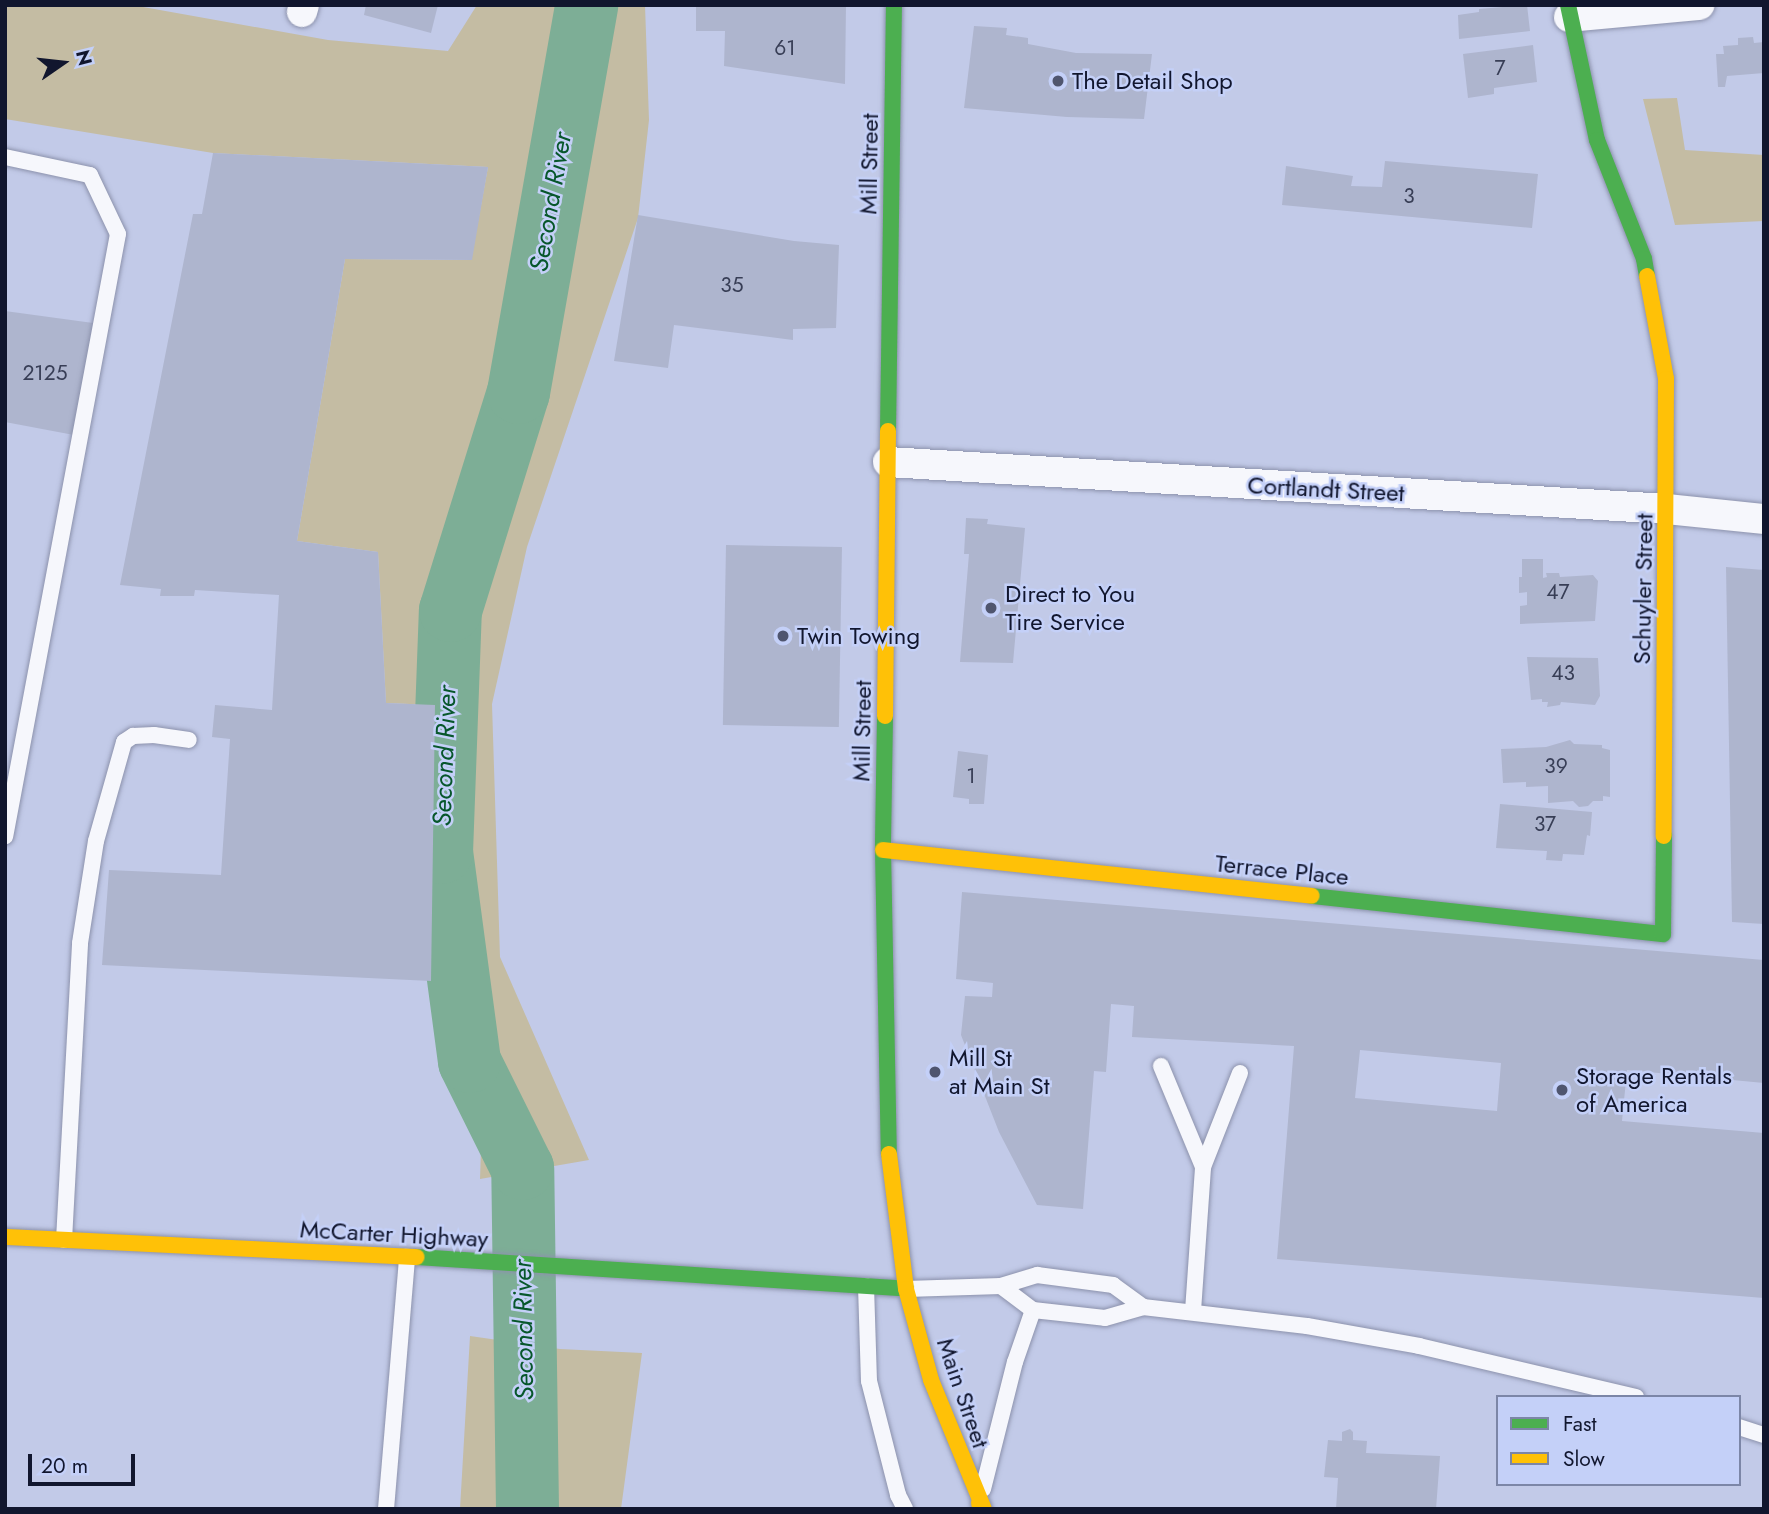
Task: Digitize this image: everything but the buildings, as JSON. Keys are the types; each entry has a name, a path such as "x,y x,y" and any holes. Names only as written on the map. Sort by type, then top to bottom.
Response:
{"street":[{"name":"Mill Street","path":"894,5 884,850 886,1115 893,1208 906,1289"},
{"path":"1569,11 1699,5"},
{"name":"Schuyler Street","path":"1569,11 1597,140 1644,259 1666,379 1662,921"},
{"name":"Cortlandt Street","path":"888,463 1667,509 1764,519"},
{"name":"Terrace Place","path":"884,850 1663,934 1662,921"},
{"name":"McCarter Highway","path":"5,1237 452,1259 906,1289"},
{"name":"Main Street","path":"906,1289 931,1380 980,1507"}],"lane":[{"path":"5,157 90,175 118,234 5,836"},
{"path":"64,1240 80,943 96,841 124,742 133,736 154,735 189,740"},
{"path":"1161,1066 1203,1167"},
{"path":"1193,1311 1203,1167 1240,1073"},
{"path":"386,1509 407,1257"},
{"path":"906,1289 1001,1286 1037,1275 1113,1285 1143,1307"},
{"path":"866,1286 869,1381 898,1495 905,1509"},
{"path":"1001,1286 1033,1310 1105,1318 1143,1307 1307,1326 1419,1346 1627,1395"},
{"path":"980,1507 1015,1363 1033,1310"},
{"path":"1741,1428 1764,1435"}],"shaded area":[{"path":"5,5 132,5 328,40 448,51 477,5 645,5 649,120 638,218 527,547 492,704 500,957 589,1160 480,1179 482,1121 431,981 434,705 386,703 378,552 297,541 345,259 471,260 488,167 213,153 5,119"},
{"path":"1677,98 1685,150 1764,155 1764,221 1675,225 1643,99"},
{"path":"470,1336 560,1349 642,1353 621,1509 460,1509"}],"waterway":[{"name":"Second River","path":"527,1509 522,1168 469,1061 441,852 450,610 518,392 586,5"}],"traffic: fast":[{"path":"888,431 894,5"},
{"path":"1568,5 1597,140 1644,259 1647,276"},
{"path":"885,716 883,850 889,1154"},
{"path":"1312,896 1663,934 1664,836"},
{"path":"417,1257 906,1289"}],"traffic: slow":[{"path":"1647,276 1666,379 1664,836"},
{"path":"885,716 888,431"},
{"path":"883,850 1312,896"},
{"path":"889,1154 906,1289 931,1380 984,1509"},
{"path":"5,1237 417,1257"},
{"path":"979,1503 981,1509"}],"place":[{"name":"The Detail Shop","path":"1058,81"},
{"name":"Direct to You Tire Service","path":"991,608"},
{"name":"Twin Towing","path":"783,636"},
{"name":"Mill St at Main St","path":"935,1072"},
{"name":"Storage Rentals of America","path":"1562,1090"}]}
